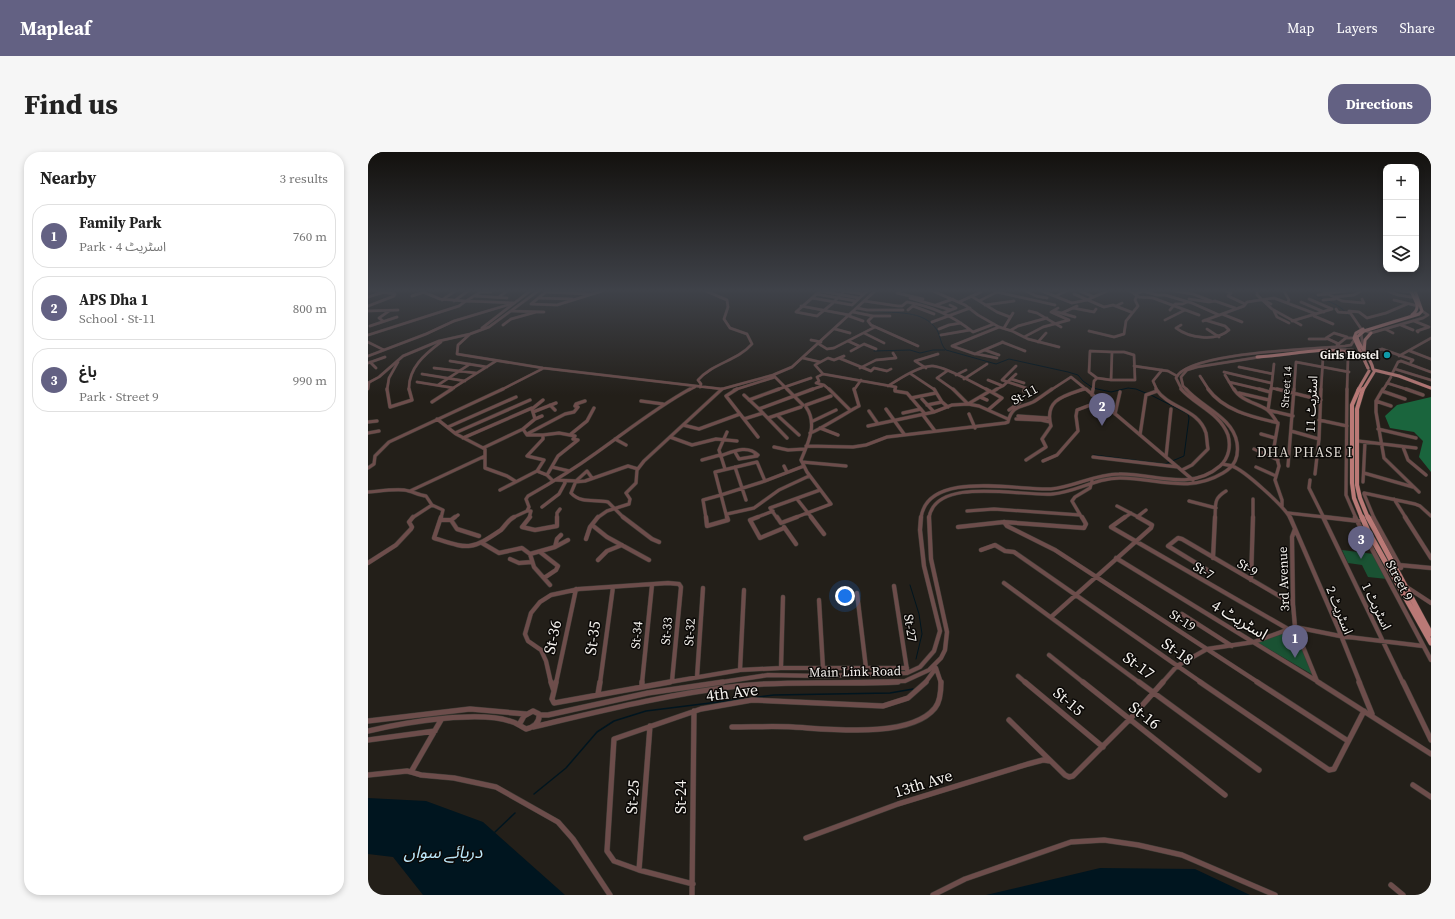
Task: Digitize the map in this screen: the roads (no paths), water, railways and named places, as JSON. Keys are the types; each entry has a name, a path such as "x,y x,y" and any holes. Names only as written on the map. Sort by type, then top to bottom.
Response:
{"main road":[{"path":"1372,370 1370,360 1357,339 1363,331 1380,326"},
{"path":"1383,326 1356,333 1354,339 1363,358 1372,370 1431,389"},
{"path":"1364,352 1365,340 1371,333"},
{"path":"1257,357 1269,358 1338,350 1349,351 1363,358"},
{"path":"1372,370 1392,375 1431,389"},
{"path":"1372,370 1354,396 1352,405 1355,432 1352,484 1354,498 1364,522 1431,643"},
{"path":"1355,432 1358,441 1357,467 1359,492 1366,516 1431,634"},
{"path":"1380,552 1387,553"}],"street":[{"path":"368,335 397,326"},
{"path":"368,356 444,326"},
{"path":"478,332 486,326"},
{"path":"368,389 369,383 379,377 403,356 445,340 478,332 491,326"},
{"path":"368,492 404,490 410,491 417,495 426,496 432,505 442,509 440,524 435,532 434,538 462,547 476,546 503,528 508,520 527,511 529,507 526,499 528,496 599,451 646,418 663,404 698,387 701,384 698,380 702,374 738,357 749,349 752,344 747,334 730,328 728,326"},
{"path":"758,437 727,397 728,394 774,376 796,365 839,326"},
{"path":"939,329 947,326"},
{"path":"965,326 970,330"},
{"path":"941,335 970,330 972,332 989,326"},
{"path":"1011,330 1019,326"},
{"path":"1024,337 1043,327 1049,326"},
{"path":"1089,330 1114,336 1124,334 1125,326"},
{"path":"1180,326 1176,328 1182,333 1219,337 1226,334 1229,330 1229,328 1221,326"},
{"path":"1359,326 1363,331 1371,333 1396,326"},
{"path":"1404,326 1413,330"},
{"path":"1426,326 1429,327 1417,331 1431,330"},
{"path":"811,340 820,343 825,348 831,349 875,327 918,346"},
{"path":"881,330 886,327"},
{"path":"985,350 998,357 976,354 952,346 999,327 1011,330 1038,342 1059,347"},
{"path":"835,329 850,333"},
{"path":"1207,329 1219,337"},
{"path":"1385,329 1393,333"},
{"path":"1363,331 1363,346"},
{"path":"1038,342 1046,332"},
{"path":"864,333 884,343"},
{"path":"1134,366 1168,371 1181,370 1189,366 1220,358 1338,345 1349,346 1354,339 1334,333 1326,339"},
{"path":"470,334 456,348 457,354 543,368 722,389 774,376"},
{"path":"1338,345 1347,337"},
{"path":"1400,356 1431,338"},
{"path":"1309,339 1326,339 1338,345"},
{"path":"400,359 388,376 387,394 390,407 412,400 408,394 410,374 421,359 445,340"},
{"path":"848,341 859,346"},
{"path":"368,342 384,350"},
{"path":"976,354 1002,342 1025,351"},
{"path":"851,351 864,344 876,349"},
{"path":"1233,466 1237,458 1236,437 1224,419 1185,391 1180,383 1180,377 1187,370 1257,357 1332,349 1353,350"},
{"path":"1376,351 1382,349 1413,360 1410,362"},
{"path":"1090,351 1124,352 1134,356 1134,366 1135,380 1111,380 1097,378 1089,372 1090,351"},
{"path":"1410,351 1431,359"},
{"path":"860,368 876,360 896,358 893,352"},
{"path":"1111,380 1112,352"},
{"path":"926,368 915,361 938,354"},
{"path":"823,374 815,365 828,358 834,360 844,356"},
{"path":"369,362 385,357"},
{"path":"803,358 820,362"},
{"path":"839,358 870,371 874,368 887,371 891,369"},
{"name":"اسٹریٹ 11","path":"1315,474 1319,439 1323,358"},
{"name":"Street 9","path":"1363,358 1348,358 1349,372 1345,480 1346,495 1357,521 1431,660"},
{"path":"450,361 487,367"},
{"path":"432,402 496,361"},
{"path":"369,362 376,368"},
{"name":"Street 14","path":"1288,466 1295,394 1296,362 1349,372"},
{"path":"1419,492 1384,458 1378,429 1376,400 1392,375 1398,362 1404,362 1431,372"},
{"path":"438,385 470,364"},
{"path":"964,379 988,364"},
{"path":"1274,364 1268,410 1278,424 1274,447 1279,466 1275,480 1282,500 1282,507"},
{"path":"888,386 911,374 934,366 991,391 1002,398 988,410"},
{"path":"1016,366 1002,380 1024,383"},
{"path":"1239,367 1273,374"},
{"path":"434,368 477,373"},
{"path":"368,468 374,464 375,456 389,442 490,396 543,368"},
{"path":"1395,369 1431,380"},
{"path":"956,375 966,370"},
{"path":"1093,457 1180,468 1192,465 1208,449 1208,437 1204,425 1193,413 1165,398 1157,391 1153,381 1155,376 1162,370"},
{"path":"1181,370 1177,376 1177,384 1182,392 1218,419 1228,436 1229,451 1223,464 1233,466 1272,496 1288,513 1364,522"},
{"path":"947,371 937,378 952,388 968,404 988,410 1008,419"},
{"path":"1168,371 1177,376"},
{"path":"422,374 465,381"},
{"path":"850,410 824,386 816,383 819,381 817,377 823,374 897,388 895,391 906,393 921,409 935,431"},
{"path":"911,374 928,384 942,402 948,407"},
{"path":"868,426 934,412 948,407 968,404 991,391 1004,386 1016,374"},
{"path":"1272,383 1225,374 1236,392 1244,398 1268,410 1293,416"},
{"path":"774,376 810,411 813,421 801,460 809,476 831,504 781,523"},
{"path":"1200,376 1211,393 1218,400 1247,415 1278,424"},
{"name":"St-11","path":"774,447 788,450 806,447 853,447 887,437 904,434 976,428 1005,423 1008,422 1011,411 1017,407 1033,402 1061,385 1070,377 1073,377 1085,389 1193,480"},
{"path":"749,400 811,378"},
{"path":"1092,394 1094,380 1097,378"},
{"path":"810,433 814,433 850,410 859,406 854,390 861,380"},
{"path":"988,380 1004,386"},
{"path":"1010,380 1026,388 1024,391"},
{"path":"417,382 454,388"},
{"path":"1229,382 1270,392"},
{"path":"1387,383 1423,395"},
{"path":"758,409 822,386"},
{"path":"1271,388 1321,400"},
{"path":"586,538 592,524 606,512 630,504 630,499 626,493 636,484 638,480 638,469 654,451 722,389"},
{"path":"1026,460 1046,447 1042,439 1051,426 1048,418 1054,402 1062,396 1085,389"},
{"path":"1140,435 1146,396 1157,391"},
{"path":"1382,391 1405,399"},
{"path":"1115,414 1120,392"},
{"path":"1236,392 1269,400"},
{"path":"911,398 936,393"},
{"path":"744,395 787,438"},
{"path":"768,418 831,396"},
{"path":"980,397 987,400"},
{"path":"448,427 516,398"},
{"path":"922,399 934,412"},
{"path":"455,433 530,400"},
{"path":"532,410 543,400"},
{"path":"1376,400 1392,406"},
{"path":"527,434 565,414 574,412 578,407 576,404 585,401"},
{"path":"641,401 663,404"},
{"path":"1043,461 1057,455 1078,431 1079,426 1075,418 1077,410 1101,401"},
{"path":"927,405 942,402"},
{"path":"1005,408 1011,411 1020,402"},
{"path":"463,438 532,410 556,403"},
{"path":"550,405 555,410"},
{"path":"523,429 527,434 571,434 587,421 594,408"},
{"path":"886,409 904,434"},
{"path":"903,413 921,409"},
{"path":"1168,458 1172,409"},
{"path":"532,410 535,419"},
{"path":"813,421 836,410"},
{"path":"869,411 878,424"},
{"path":"744,419 762,413"},
{"path":"683,425 699,429 740,414"},
{"path":"969,414 976,428"},
{"path":"777,415 799,435"},
{"path":"483,448 523,429 535,419 542,416"},
{"path":"1048,418 1017,417 1050,422"},
{"path":"437,419 455,433 483,448 485,468 508,475 515,481"},
{"path":"1218,419 1224,419"},
{"path":"1319,420 1347,426"},
{"path":"368,422 377,421"},
{"path":"820,428 838,435"},
{"path":"1378,429 1416,438"},
{"path":"368,432 379,431"},
{"path":"1291,431 1319,439"},
{"path":"725,469 719,450 727,432"},
{"path":"547,475 558,456 578,440 573,439 575,436 571,434"},
{"path":"1261,434 1275,438"},
{"path":"500,490 537,471 544,460 527,456 543,439 543,435"},
{"path":"670,437 692,445 716,439 737,440"},
{"path":"615,439 626,445"},
{"path":"1358,441 1416,448"},
{"path":"1363,482 1364,442"},
{"path":"829,452 832,447"},
{"path":"1403,447 1408,460 1426,475"},
{"path":"702,460 749,448 755,450 758,454 739,460 735,452"},
{"path":"1254,449 1278,460"},
{"path":"599,451 603,455"},
{"path":"410,491 485,456"},
{"path":"765,481 757,462 715,472 722,496 727,514 728,520 707,526 703,500 722,496 743,489 765,481 787,472 803,464 846,466"},
{"name":"Main Link Road","path":"533,727 646,700 731,687 784,683 909,681 922,676 935,666 945,651 947,642 947,626 929,552 929,516 932,508 938,501 954,493 1016,491 1054,494 1092,483 1119,478 1193,480 1207,476 1223,464"},
{"path":"537,471 560,482 573,480 576,482 628,466 638,469"},
{"path":"784,466 787,472"},
{"name":"Main Link Road","path":"540,715 548,715 648,693 768,675 856,675 907,670 914,671 925,664 931,657 939,642 940,631 920,551 921,516 926,505 936,496 949,490 959,488 1005,486 1050,489 1061,488 1107,474 1121,474 1183,486 1198,485 1211,481 1233,466"},
{"path":"552,467 569,471"},
{"path":"735,467 746,500"},
{"path":"1256,467 1276,476"},
{"path":"592,478 587,471 576,482 571,493 573,496 579,499 609,502 619,514 652,539 659,542"},
{"path":"1364,473 1415,487"},
{"path":"727,514 754,508 779,490 809,476"},
{"path":"958,526 1004,522 1084,528 1086,524 1073,504 1073,498 1090,488 1092,478"},
{"name":"اسٹریٹ 1","path":"1310,480 1309,488 1431,740"},
{"path":"542,507 559,494 565,483 564,481"},
{"path":"796,544 770,508 820,490"},
{"path":"1214,558 1216,500 1218,496 1226,491"},
{"path":"1359,492 1418,505 1431,516"},
{"path":"1364,494 1373,517 1400,566 1431,568"},
{"path":"797,499 824,534"},
{"path":"1251,580 1253,499"},
{"path":"1394,499 1431,558"},
{"path":"1189,501 1216,508"},
{"path":"368,563 396,545 411,529 412,527 409,522 410,519 432,505"},
{"path":"1051,617 1097,577 1152,525 1117,506"},
{"path":"527,511 531,511 531,514 522,527 532,531 544,527 557,526 557,514 560,509"},
{"path":"967,512 994,509 1080,515"},
{"path":"1138,517 1146,510"},
{"path":"773,511 750,520 760,538 784,528"},
{"name":"St-7","path":"1131,513 1111,527 1288,629"},
{"name":"اسٹریٹ 2","path":"1288,513 1372,716"},
{"path":"440,520 451,520 458,515"},
{"path":"451,520 454,527 460,531 476,533 479,536"},
{"name":"St-19","path":"1004,522 1007,526 1055,550 1348,741"},
{"path":"592,524 602,533 650,560"},
{"name":"3rd Avenue","path":"1295,530 1292,537 1293,604 1295,627 1317,681"},
{"path":"555,548 557,539 561,535"},
{"name":"St-9","path":"1208,571 1168,547 1178,538 1293,604"},
{"path":"530,554 555,548 568,540"},
{"path":"482,543 499,553 524,548 530,554 530,559 540,575 550,585"},
{"path":"598,560 607,551 622,545"},
{"name":"St-18","path":"981,550 995,545 1005,551 1013,551 1075,596 1329,770 1334,770 1348,741"},
{"path":"540,552 558,566 556,570 544,578"},
{"name":"اسٹریٹ 4","path":"1116,558 1364,710 1431,754"},
{"path":"510,559 519,563 532,562"},
{"name":"St-17","path":"1004,583 1259,770"},
{"name":"St-33","path":"652,585 679,584 681,588 672,681"},
{"path":"652,585 576,589 551,596 532,610 525,634 528,641 541,650 546,661 554,691 552,699 554,703 642,686 740,670 781,668 866,668 907,670"},
{"name":"St-34","path":"642,686 652,585"},
{"path":"1404,585 1431,603"},
{"name":"St-35","path":"598,694 613,586"},
{"name":"St-27","path":"894,586 907,670"},
{"name":"St-32","path":"697,677 703,588"},
{"name":"St-36","path":"554,691 576,589"},
{"path":"740,670 744,590"},
{"path":"857,593 866,668"},
{"path":"781,668 783,597"},
{"path":"819,600 823,668"},
{"path":"1182,614 1232,646"},
{"path":"1009,720 1064,775 1069,777 1073,776 1103,747 1177,666 1207,649 1254,642 1295,627 1340,636 1423,646"},
{"name":"St-16","path":"1048,655 1225,795"},
{"path":"732,727 787,727 869,730 906,726 925,718 937,708 941,694 941,681 935,666 935,659 931,657"},
{"path":"925,664 935,666"},
{"name":"4th Ave","path":"614,739 694,711 752,700 883,706 901,703 914,696 935,666"},
{"path":"855,682 856,675"},
{"name":"St-15","path":"1018,676 1103,747"},
{"path":"368,721 415,714 470,709 526,714"},
{"path":"1348,741 1364,710"},
{"path":"368,731 411,723 472,716 497,718 519,725 520,727 526,729 533,727 538,723 540,715 538,712 533,711 526,714 521,719 519,725"},
{"name":"St-24","path":"692,895 694,711"},
{"path":"411,723 415,714"},
{"path":"411,772 441,720"},
{"name":"St-25","path":"614,739 607,851 614,861 639,870 650,726"},
{"path":"368,740 435,730"},
{"name":"13th Ave","path":"806,838 898,804 1028,764 1043,760 1051,761"},
{"path":"368,775 407,770 421,775 486,784 496,787 558,822 574,840 601,884 610,895"},
{"path":"1413,785 1431,797"},
{"path":"933,895 965,879 1071,842 1104,840 1138,845 1182,855 1275,895"},
{"path":"639,870 693,884"},
{"path":"1391,885 1403,895"}],"water":[{"name":"دریائے سواں","path":"368,798 426,801 483,822 565,895 423,895 393,857 368,854"},
{"path":"1100,868 1195,869 1250,895 986,895"}],"waterway":[{"path":"933,326 937,330 946,350 996,364 1009,359 1068,372 1078,375 1083,381 1093,388 1111,392 1128,388 1136,389 1148,394"},
{"path":"874,351 910,350 920,353 933,350 945,350"},
{"path":"1094,455 1165,464 1184,456 1189,418 1188,414 1151,395"},
{"path":"910,585 919,614 922,634 916,659"},
{"path":"534,794 566,768 597,732 614,721 646,711 774,695 890,693 913,689"},
{"path":"495,832 515,813"}],"place":[{"name":"Girls Hostel","path":"1387,355"},
{"name":"APS Dha 1","path":"1102,426"},
{"name":"باغ","path":"1361,559"},
{"name":"Family Park","path":"1295,658"}],"district":[{"name":"DHA PHASE I","path":"1305,452"}]}
